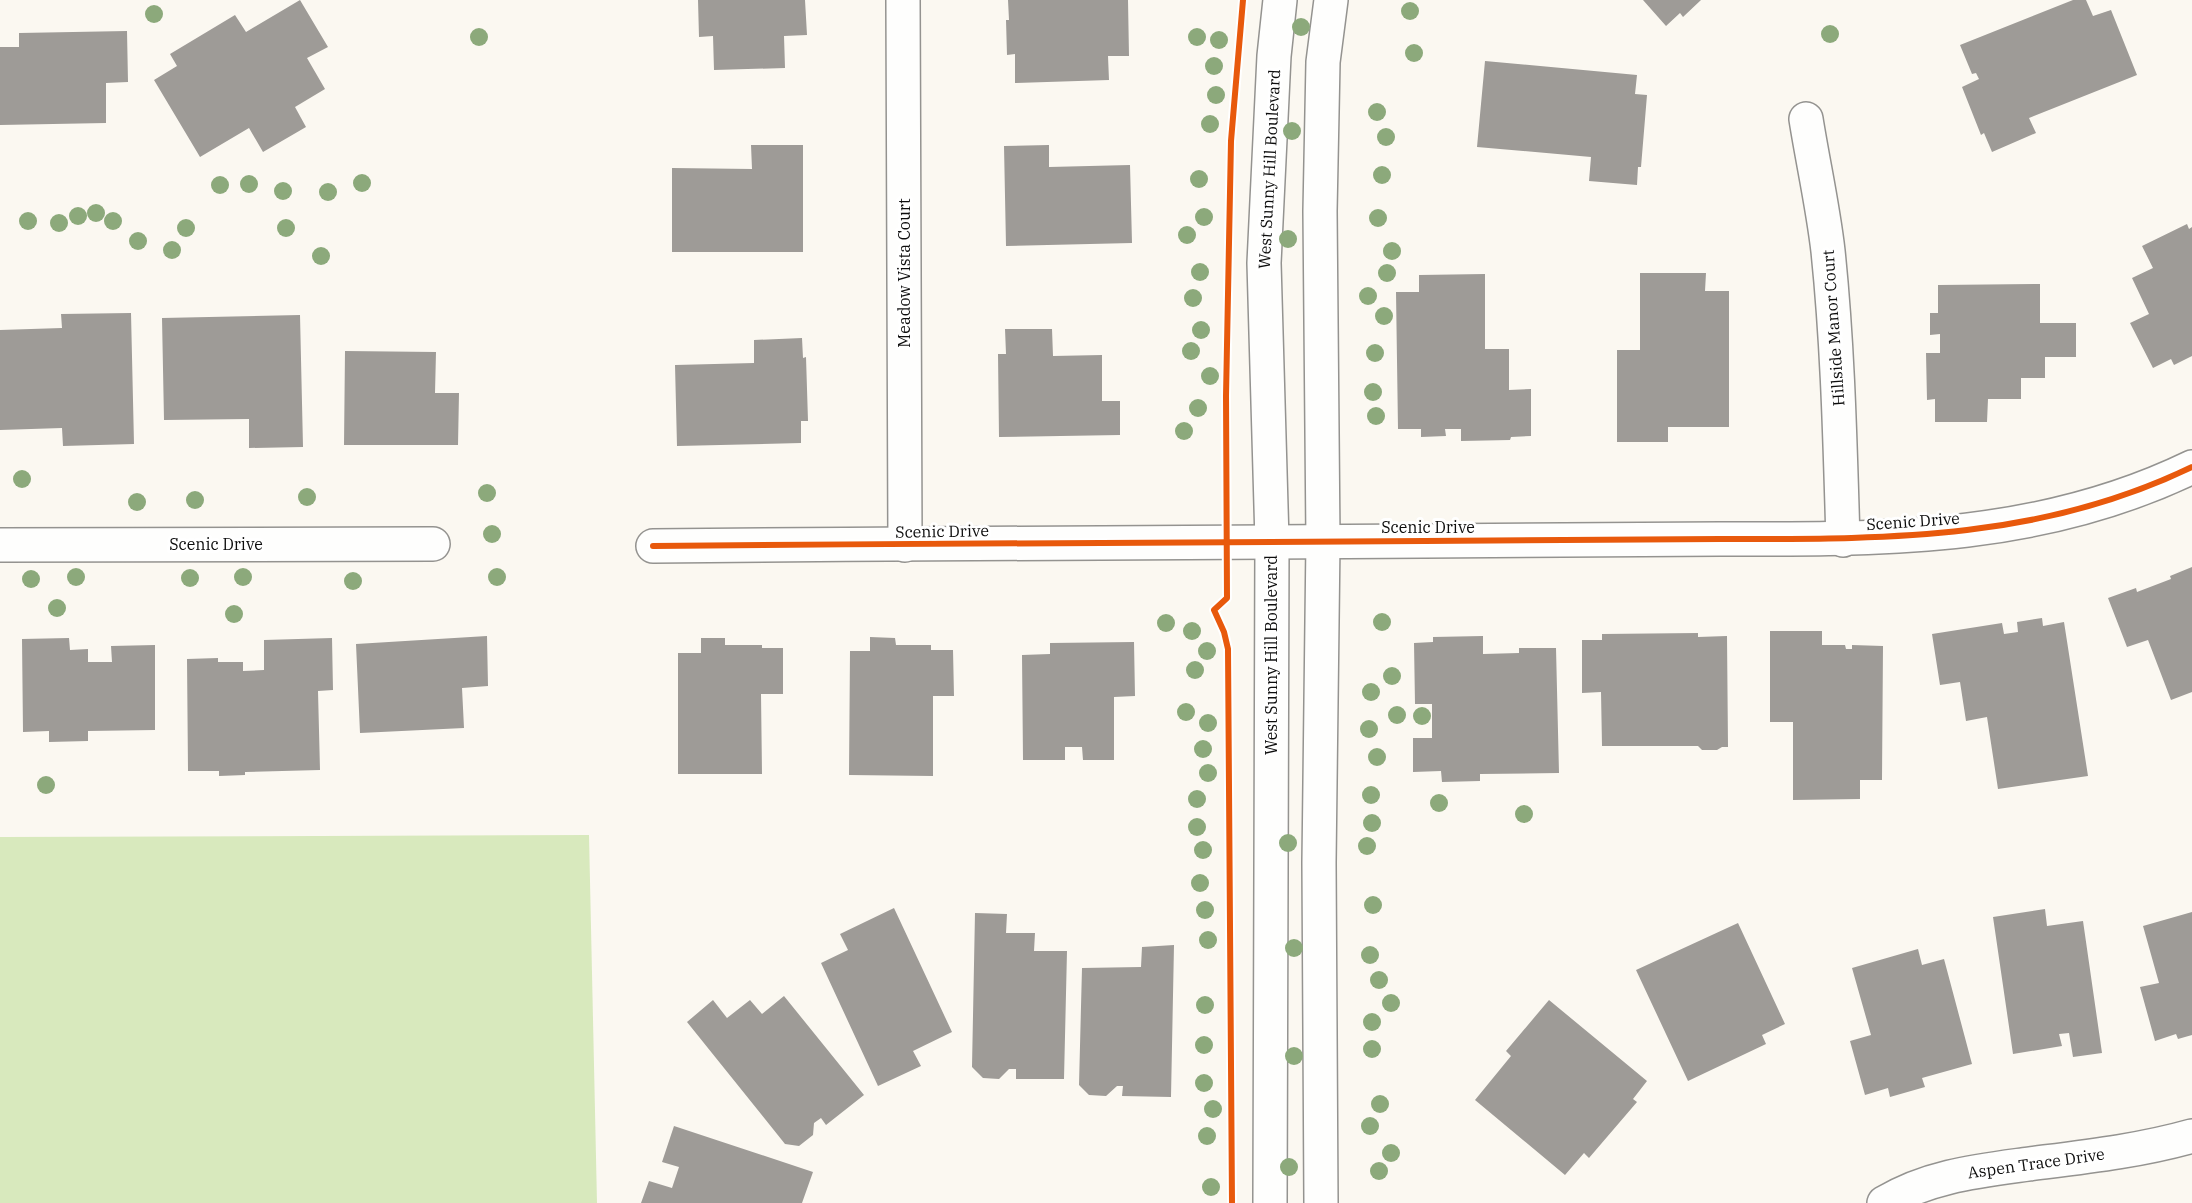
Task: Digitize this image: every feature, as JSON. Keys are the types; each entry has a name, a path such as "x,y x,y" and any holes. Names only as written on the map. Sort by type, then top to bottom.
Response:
{"street":[{"name":"Meadow Vista Court","path":"903,0 905,545"},
{"name":"West Sunny Hill Boulevard","path":"1270,1203 1272,541 1264,263 1274,56 1280,0"},
{"path":"1321,1203 1319,862 1323,541 1320,199 1323,62 1331,0"},
{"name":"Hillside Manor Court","path":"1806,119 1827,248 1833,312 1838,380 1843,540"},
{"name":"Scenic Drive","path":"653,546 1272,541 1843,540 1978,530 2041,520 2104,503 2192,467"},
{"name":"Scenic Drive","path":"0,544 433,544"},
{"name":"Aspen Trace Drive","path":"1884,1203 1930,1181 1982,1169 2099,1155 2168,1143 2192,1136"}],"green space":[{"path":"589,835 597,1203 0,1203 0,837"}],"building":[{"path":"300,0 328,47 307,58 325,89 295,107 306,127 263,152 249,128 200,157 154,80 177,66 170,54 235,15 246,32"},
{"path":"698,0 805,0 807,35 784,36 785,68 714,70 713,36 699,37"},
{"path":"1008,0 1128,0 1129,56 1108,56 1109,80 1015,83 1015,54 1007,55"},
{"path":"1643,0 1701,0 1683,17 1680,13 1666,26"},
{"path":"2073,0 2086,0 2093,16 2111,10 2137,75 2029,118 2036,133 1992,152 1984,133 1981,135 1962,87 1979,79 1976,73 1972,74 1960,45"},
{"path":"127,31 128,82 106,83 106,123 0,125 0,47 19,47 19,33"},
{"path":"1485,61 1637,75 1635,94 1647,95 1641,167 1638,167 1637,185 1589,181 1591,157 1477,147"},
{"path":"751,145 803,145 803,252 672,252 672,168 752,169"},
{"path":"1049,145 1049,167 1130,165 1132,243 1006,246 1004,146"},
{"path":"2187,224 2189,229 2192,227 2192,356 2174,365 2171,359 2153,368 2130,323 2149,314 2132,278 2153,268 2142,246"},
{"path":"1640,273 1706,273 1705,291 1729,291 1729,427 1668,427 1668,442 1617,442 1617,350 1640,350"},
{"path":"1485,274 1485,349 1509,349 1509,390 1531,389 1531,436 1511,437 1510,440 1461,441 1461,429 1445,429 1446,436 1421,437 1421,429 1398,429 1396,292 1419,292 1419,275"},
{"path":"2040,284 2040,323 2076,323 2076,357 2045,357 2045,378 2021,378 2021,399 1988,399 1987,422 1935,422 1935,399 1927,400 1926,353 1940,353 1940,334 1930,335 1930,313 1938,313 1938,285"},
{"path":"131,313 134,444 63,446 62,428 0,430 0,330 62,328 61,314"},
{"path":"300,315 303,447 249,448 249,419 164,420 162,318"},
{"path":"1005,329 1052,329 1053,356 1102,355 1102,401 1120,401 1120,435 999,437 998,354 1006,354"},
{"path":"802,338 803,358 806,357 808,421 801,421 801,443 677,446 675,365 754,363 754,340"},
{"path":"345,351 436,352 435,393 459,393 458,445 344,445"},
{"path":"2192,567 2192,692 2171,700 2148,640 2127,647 2108,598 2136,588 2137,592 2171,579 2170,576"},
{"path":"2042,618 2043,626 2064,622 2088,776 1998,789 1987,717 1966,721 1960,682 1940,685 1932,634 2002,623 2004,634 2018,632 2017,622"},
{"path":"1770,631 1822,631 1822,645 1845,645 1846,649 1852,649 1852,645 1883,646 1882,780 1860,780 1860,799 1793,800 1793,722 1770,722"},
{"path":"1698,633 1698,637 1727,636 1728,747 1702,750 1698,746 1602,746 1601,692 1582,693 1582,640 1602,640 1602,634"},
{"path":"487,636 488,686 462,688 464,728 360,733 356,644"},
{"path":"1483,636 1483,654 1519,653 1519,648 1556,648 1559,773 1480,774 1480,781 1442,782 1441,771 1413,772 1413,738 1432,738 1432,704 1415,704 1414,643 1433,642 1433,637"},
{"path":"870,637 895,638 896,645 931,645 931,650 953,650 954,696 933,696 933,776 849,775 850,651 870,651"},
{"path":"69,638 70,650 88,649 88,662 112,662 111,646 155,645 155,730 88,731 88,741 49,742 49,731 23,732 22,639"},
{"path":"332,638 333,690 318,691 320,770 245,772 245,775 219,776 219,771 188,771 187,659 218,658 218,662 243,662 243,671 264,670 264,640"},
{"path":"701,638 725,638 725,645 762,645 762,648 783,648 783,694 761,694 762,774 678,774 678,653 701,653"},
{"path":"1134,642 1135,696 1114,697 1114,760 1083,760 1082,747 1065,747 1065,760 1023,760 1022,655 1050,654 1050,643"},
{"path":"894,908 952,1032 913,1051 921,1066 878,1086 821,963 848,950 840,934"},
{"path":"2045,909 2047,926 2083,921 2102,1053 2073,1057 2069,1033 2059,1034 2062,1046 2013,1054 1993,917"},
{"path":"2192,912 2192,1035 2178,1039 2176,1034 2155,1041 2140,987 2159,983 2143,926"},
{"path":"975,913 1007,914 1006,933 1035,933 1034,951 1067,951 1064,1079 1016,1079 1016,1069 1009,1069 999,1079 983,1078 972,1067"},
{"path":"1738,923 1785,1024 1762,1035 1766,1044 1688,1081 1636,970"},
{"path":"1174,945 1171,1097 1122,1096 1123,1086 1117,1086 1106,1096 1089,1095 1079,1085 1082,968 1141,967 1142,947"},
{"path":"1918,949 1922,965 1944,959 1972,1064 1922,1078 1925,1087 1890,1097 1888,1088 1865,1095 1850,1041 1871,1035 1852,968"},
{"path":"784,996 864,1095 826,1125 821,1118 814,1123 813,1135 799,1146 785,1144 687,1022 713,1000 727,1018 750,1000 762,1014"},
{"path":"1549,1000 1647,1081 1633,1099 1637,1102 1589,1158 1584,1153 1565,1175 1475,1100 1511,1056 1506,1051"},
{"path":"674,1126 813,1172 802,1203 641,1203 649,1181 672,1188 679,1167 662,1162"}],"cycle path":[{"path":"1232,1203 1228,649 1224,632 1214,610 1227,598 1226,396 1231,141 1243,0"},
{"path":"653,546 1782,539 1902,536 1961,531 2019,522 2077,509 2135,491 2192,467"}]}
